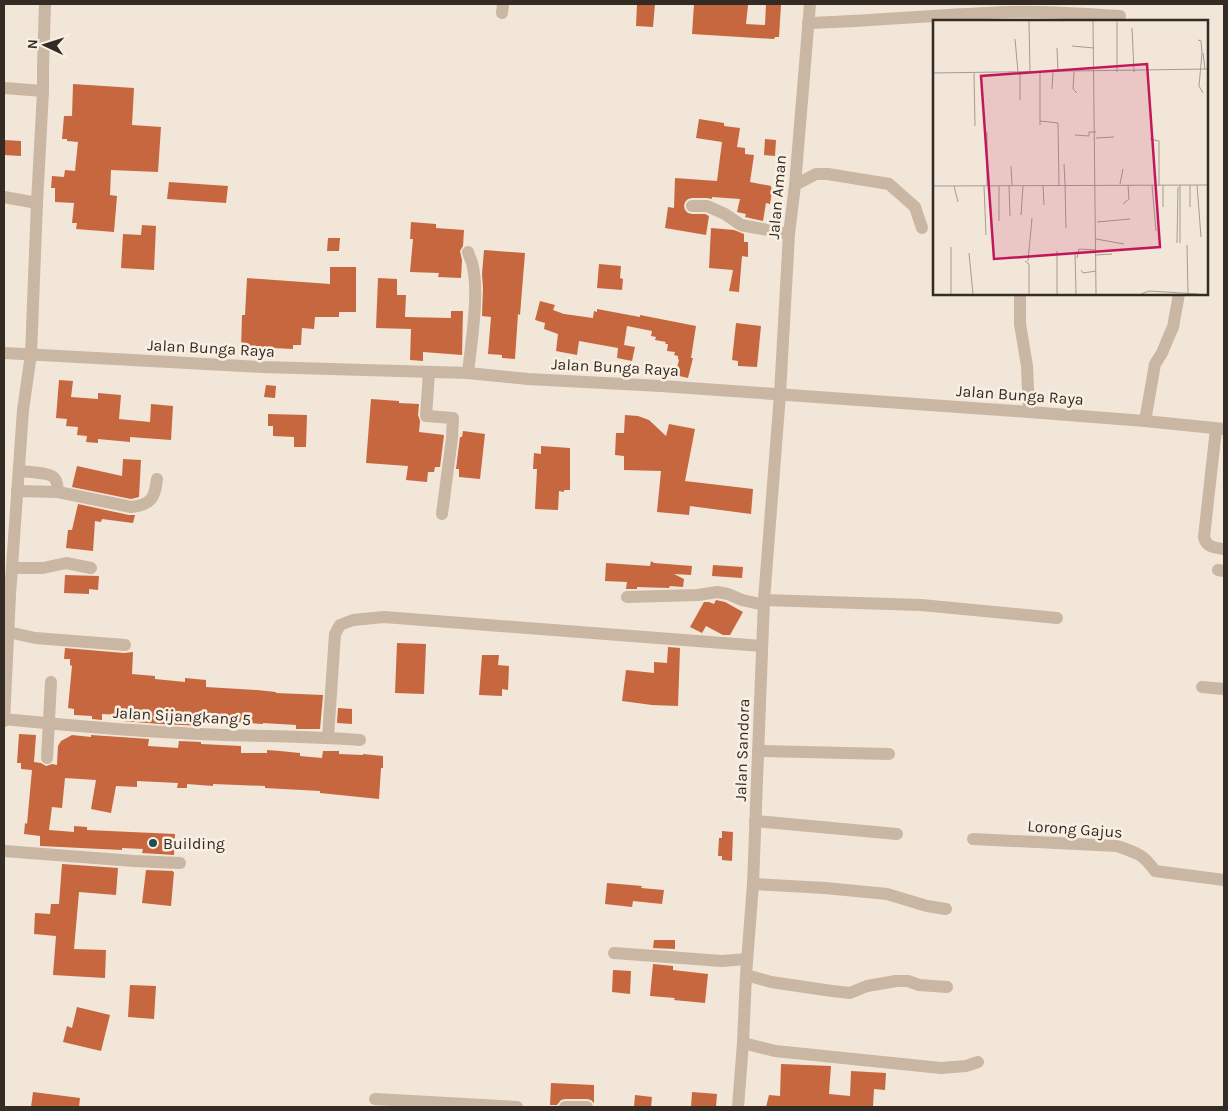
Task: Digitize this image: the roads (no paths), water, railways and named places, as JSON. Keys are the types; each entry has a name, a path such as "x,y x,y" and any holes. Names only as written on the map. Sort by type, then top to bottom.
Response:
{"street":[{"path":"4,720 8,632 7,595 12,568 23,410 31,354 45,4"},
{"name":"Jalan Aman","path":"780,394 789,234 795,185 810,4"},
{"path":"808,23 1012,12 1120,16"},
{"path":"4,88 43,91"},
{"path":"795,185 816,174 828,174 889,184 915,207 922,228"},
{"path":"4,197 37,203"},
{"path":"692,206 707,206 726,214 741,225 789,234"},
{"path":"468,252 475,282 468,373"},
{"path":"1020,295 1020,324 1027,366 1029,412"},
{"path":"1145,421 1155,364 1173,327 1179,295"},
{"name":"Jalan Bunga Raya","path":"4,353 262,367 468,373 528,379 661,386 1029,412 1220,429"},
{"path":"429,372 426,416 454,418 442,514"},
{"name":"Jalan Sandora","path":"738,1107 753,884 764,603 780,394"},
{"path":"1220,429 1204,537 1207,544 1224,549"},
{"path":"19,471 50,474 55,478 58,492"},
{"path":"17,491 58,492 131,508 146,503 155,494 157,479"},
{"path":"12,568 43,568 66,563 91,568"},
{"path":"627,597 698,595 717,592 742,600 764,603 921,605 1057,618"},
{"path":"328,737 335,634 340,625 353,620 384,617 762,646"},
{"path":"8,632 35,638 125,645"},
{"path":"47,758 50,682"},
{"path":"1202,687 1224,689"},
{"name":"Jalan Sijangkang 5","path":"4,720 183,734 328,737 360,740"},
{"path":"758,751 889,754"},
{"path":"755,821 896,834"},
{"name":"Lorong Gajus","path":"973,839 1117,846 1138,853 1147,860 1155,871 1224,880"},
{"path":"4,851 97,859 180,863"},
{"path":"753,884 887,894 927,906 946,909"},
{"path":"614,953 722,961 747,959"},
{"path":"746,974 771,982 850,993 867,986 896,981 947,987"},
{"path":"743,1043 775,1051 941,1068 966,1066 978,1062"},
{"path":"375,1099 516,1107"},
{"path":"565,1107 587,1107"}],"place":[{"name":"Building","path":"153,843"}]}
